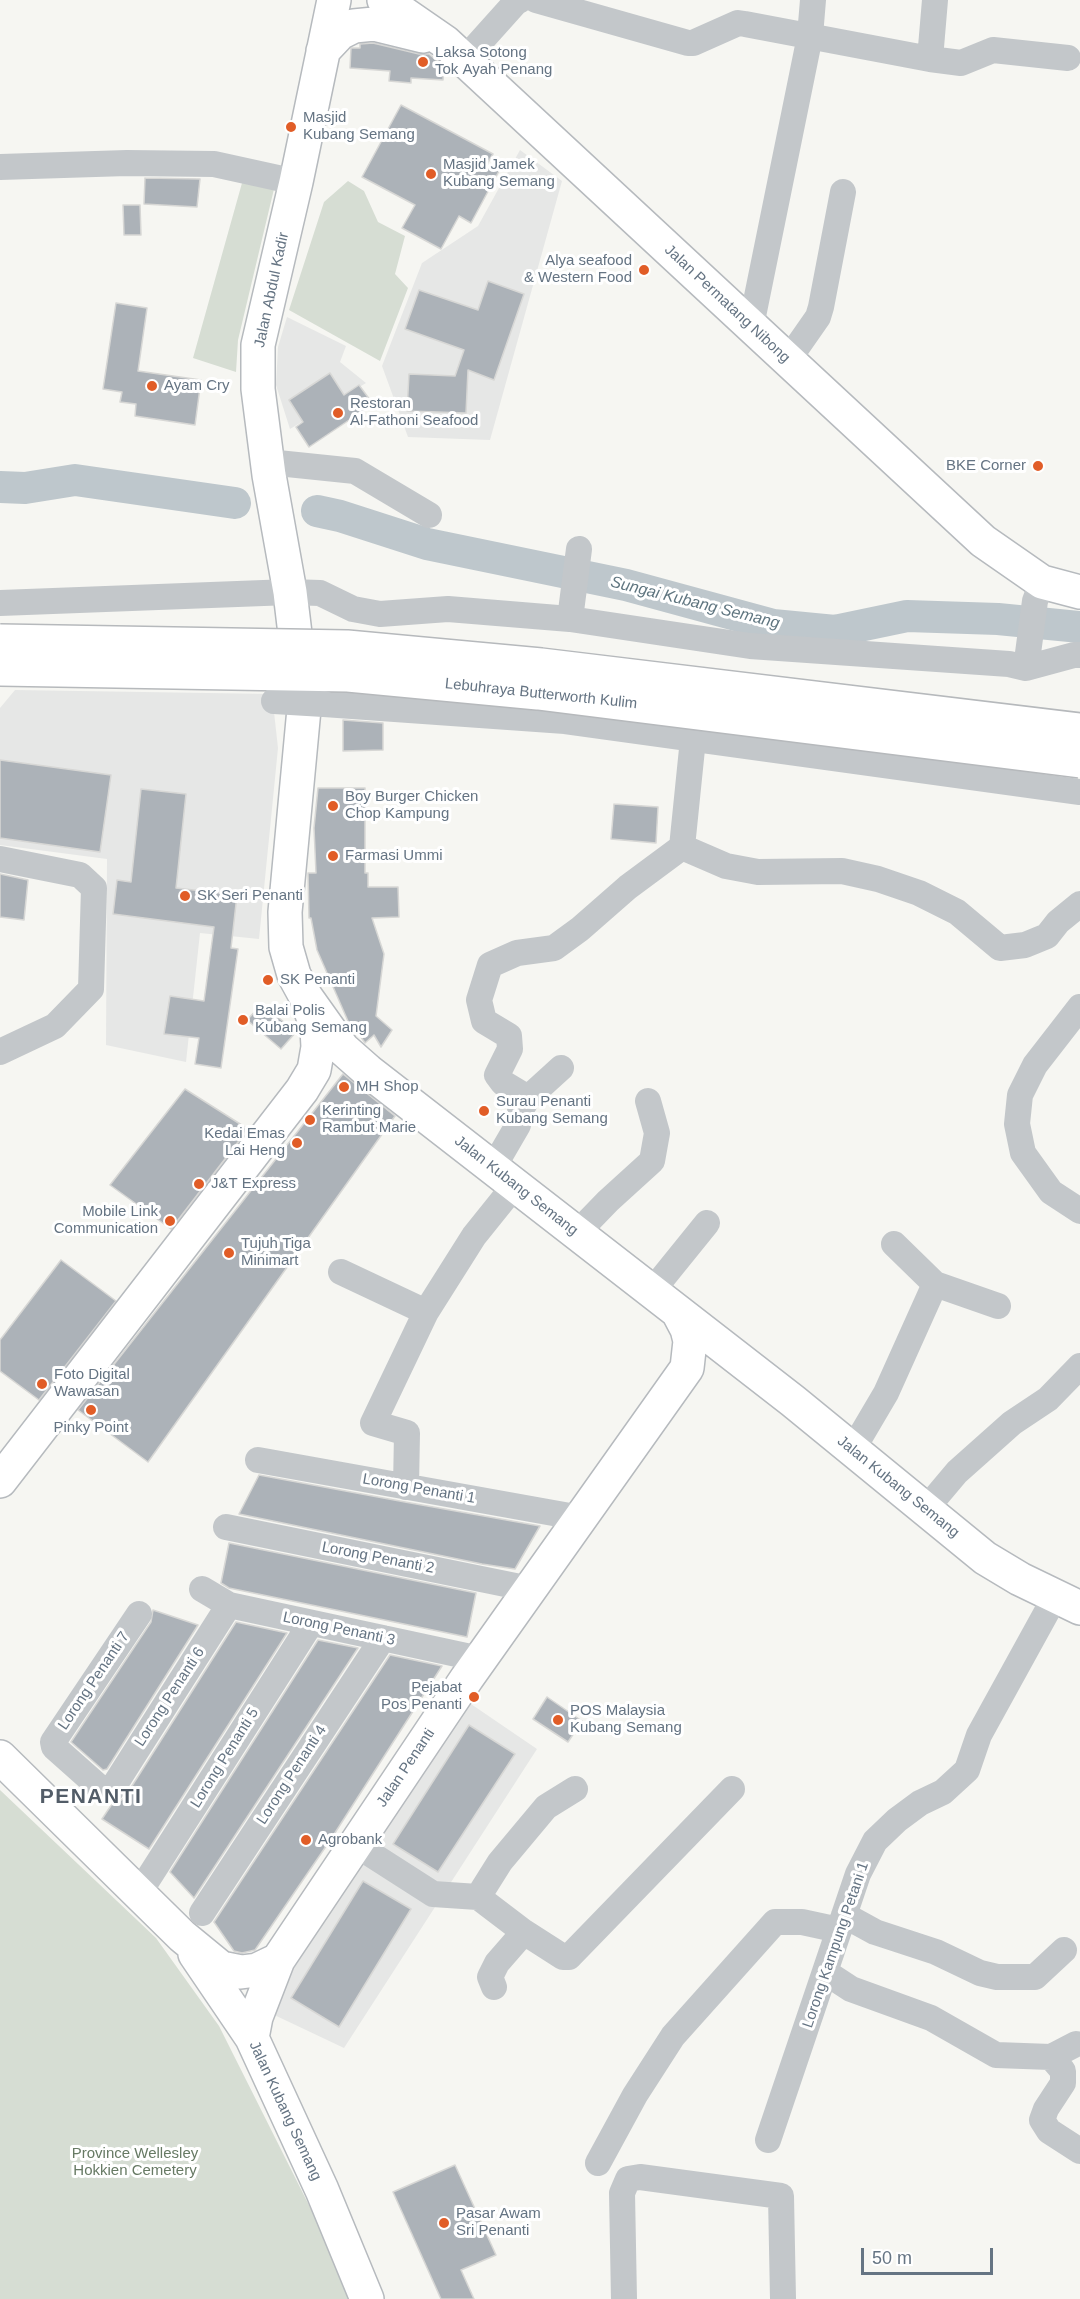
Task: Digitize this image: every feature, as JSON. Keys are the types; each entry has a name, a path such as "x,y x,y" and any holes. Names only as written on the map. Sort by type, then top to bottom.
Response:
{"main road":[{"name":"Jalan Abdul Kadir","path":"289,587 258,389 258,345 296,182 334,0"},
{"name":"Jalan Permatang Nibong","path":"384,0 455,51 1039,591 1080,592"},
{"path":"323,51 340,33 354,26 374,24 455,51"},
{"name":"Jalan Kubang Semang","path":"289,587 303,709 285,912 286,947 294,975 306,997 343,1048 368,1071 853,1449 985,1558 1067,1603"},
{"name":"Lebuhraya Butterworth Kulim","path":"0,641 347,647 541,665 1080,730"},
{"name":"Lebuhraya Butterworth Kulim","path":"0,669 359,676 550,694 1080,760"},
{"path":"0,1481 302,1090 314,1070 318,1047 317,1029 306,997"},
{"path":"302,1090 332,1073 348,1068 368,1071"},
{"path":"678,1312 687,1329 690,1341 687,1368 707,1361 726,1359 748,1367"},
{"name":"Jalan Penanti","path":"252,2038 256,2017 278,1960 480,1659 687,1368"},
{"path":"0,1757 139,1893 192,1924 220,1968 241,1972 257,1970 278,1960"},
{"name":"Jalan Kubang Semang","path":"192,1924 252,2038 322,2190 367,2299"}],"street":[{"path":"455,51 520,0"},
{"path":"536,0 688,43 738,24 961,63 993,50 1068,58"},
{"path":"751,326 810,36 813,0"},
{"path":"930,59 934,0"},
{"path":"0,167 127,163 214,164 296,182"},
{"path":"788,360 818,317 843,192"},
{"path":"269,469 355,471 429,515"},
{"path":"571,609 578,554"},
{"path":"0,636 2,603 289,587 320,593 353,609 380,614 448,609 571,609 750,646 1009,664 1080,655"},
{"path":"1026,662 1039,591"},
{"path":"274,701 564,721 1080,792"},
{"path":"528,1098 503,1083 497,1075 510,1049 509,1036 484,1021 479,1000 490,965 517,953 554,948 628,887 682,847 693,739"},
{"path":"682,847 726,866 758,872 842,871 878,879 919,893 957,912 1000,948 1024,945 1047,936 1058,922 1080,904"},
{"path":"0,859 80,875 94,888 91,989 55,1026 0,1052"},
{"path":"1080,1007 1035,1065 1020,1095 1017,1124 1023,1153 1051,1192 1080,1211"},
{"path":"406,1486 407,1433 373,1423 426,1312 474,1236 504,1176 520,1111 528,1098 561,1068"},
{"path":"577,1233 652,1161 657,1133 648,1101"},
{"path":"652,1291 706,1223"},
{"path":"894,1244 935,1284 998,1306"},
{"path":"341,1272 426,1312"},
{"path":"853,1449 886,1393 935,1284"},
{"path":"925,1510 957,1472 1012,1424 1048,1399 1080,1365"},
{"name":"Lorong Penanti 1","path":"258,1460 580,1518"},
{"name":"Lorong Penanti 2","path":"226,1527 530,1589"},
{"name":"Lorong Penanti 3","path":"202,1589 229,1605 480,1659"},
{"name":"Lorong Kampung Petani 1","path":"768,2140 858,1874 875,1841 920,1803 943,1792 967,1770 979,1735 1067,1603"},
{"name":"Lorong Penanti 6","path":"112,1789 229,1605"},
{"name":"Lorong Penanti 7","path":"112,1789 99,1787 54,1747 53,1742 140,1614"},
{"name":"Lorong Penanti 5","path":"139,1893 311,1623"},
{"name":"Lorong Penanti 4","path":"192,1924 383,1638"},
{"path":"478,1897 500,1862 546,1807 575,1788"},
{"path":"355,1844 433,1894 478,1897 524,1932 563,1957 569,1957 732,1789"},
{"path":"598,2163 635,2095 673,2036 775,1922 842,1923 936,1952 980,1973 997,1977 1035,1977 1064,1950"},
{"path":"494,1987 490,1977 497,1963 524,1932"},
{"path":"825,1972 851,1989 931,2019 996,2055 1051,2057 1076,2044"},
{"path":"1051,2057 1063,2071 1063,2083 1046,2109 1042,2120 1049,2131 1080,2151"},
{"path":"624,2299 622,2193 628,2179 640,2177 781,2196 783,2299"}],"shaded area":[{"path":"520,150 562,181 490,440 408,437 382,366 422,263 478,226"},
{"path":"287,317 346,346 340,362 366,383 290,429 276,385 278,347"},
{"name":"SK Seri Penanti","path":"15,690 272,694 278,748 259,939 200,933 186,1062 106,1045 107,859 0,845 0,708"},
{"path":"468,1702 537,1749 344,2048 268,2012 290,1965"}],"green space":[{"path":"348,181 364,191 378,222 405,236 395,274 408,288 380,361 289,310 324,202"},
{"path":"242,183 274,189 238,340 236,372 193,358"},
{"name":"Province Wellesley Hokkien Cemetery","path":"0,1790 156,1938 219,2026 337,2261 348,2299 0,2299"}],"building":[{"path":"373,43 419,54 429,54 444,67 443,80 411,78 411,83 389,81 390,71 350,68 351,48 360,48 360,44"},
{"name":"Masjid Jamek Kubang Semang","path":"401,105 493,154 487,164 499,171 471,223 459,216 441,249 402,228 415,205 362,177"},
{"path":"145,178 200,179 197,207 144,204"},
{"path":"123,205 140,205 141,235 124,235"},
{"path":"488,281 524,294 494,380 468,370 466,413 407,411 409,374 455,376 464,350 405,329 419,290 478,310"},
{"path":"116,303 147,308 138,371 201,380 195,425 135,416 136,404 120,402 122,392 103,389"},
{"path":"330,373 344,395 359,385 373,404 309,447 296,427 303,422 289,400"},
{"path":"343,720 383,723 383,750 343,751"},
{"path":"0,760 111,775 100,852 0,838"},
{"path":"318,788 365,788 365,873 368,873 368,887 398,887 399,917 372,918 384,954 376,1016 392,1030 381,1047 374,1035 365,1043 357,1031 355,1033 351,1028 317,950 311,918 309,918 308,873 316,873 314,828"},
{"path":"141,789 186,794 176,888 237,895 231,948 238,949 221,1068 195,1064 199,1038 164,1034 170,996 204,1001 214,927 113,914 117,880 131,882"},
{"path":"614,804 658,807 656,843 611,839"},
{"path":"0,874 28,880 24,920 0,917"},
{"path":"262,1004 296,1032 281,1049 247,1020"},
{"path":"343,1074 395,1116 148,1462 78,1410"},
{"path":"185,1089 248,1129 171,1229 110,1185"},
{"path":"61,1260 116,1301 39,1400 0,1371 0,1340"},
{"path":"259,1475 540,1526 515,1569 482,1564 239,1514"},
{"path":"229,1543 476,1593 467,1637 229,1588 221,1583"},
{"path":"153,1610 198,1625 107,1769 103,1770 71,1742 151,1622"},
{"path":"236,1622 287,1633 149,1849 102,1819 112,1804 125,1797"},
{"path":"318,1640 358,1648 194,1898 170,1872"},
{"path":"390,1655 442,1666 331,1839 255,1950 242,1953 234,1951 214,1922"},
{"name":"POS Malaysia Kubang Semang","path":"547,1697 582,1721 568,1742 533,1719"},
{"path":"469,1725 515,1754 438,1872 393,1844"},
{"path":"363,1881 411,1909 339,2027 291,1998"},
{"name":"Pasar Awam Sri Penanti","path":"455,2165 496,2255 461,2270 474,2299 441,2299 393,2192"}],"waterway":[{"name":"Sungai Kubang Semang","path":"0,487 25,488 75,480 235,503"},
{"name":"Sungai Kubang Semang","path":"317,511 340,516 427,544 626,585 773,625 835,631 907,616 998,619 1080,627"}],"place":[{"name":"Laksa Sotong Tok Ayah Penang","path":"423,62"},
{"name":"Masjid Kubang Semang","path":"291,127"},
{"name":"Masjid Jamek Kubang Semang","path":"431,174"},
{"name":"Alya seafood & Western Food","path":"644,270"},
{"name":"Ayam Cry","path":"152,386"},
{"name":"Restoran Al-Fathoni Seafood","path":"338,413"},
{"name":"BKE Corner","path":"1038,466"},
{"name":"Boy Burger Chicken Chop Kampung","path":"333,806"},
{"name":"Farmasi Ummi","path":"333,856"},
{"name":"SK Seri Penanti","path":"185,896"},
{"name":"SK Penanti","path":"268,980"},
{"name":"Balai Polis Kubang Semang","path":"243,1020"},
{"name":"MH Shop","path":"344,1087"},
{"name":"Surau Penanti Kubang Semang","path":"484,1111"},
{"name":"Kerinting Rambut Marie","path":"310,1120"},
{"name":"Kedai Emas Lai Heng","path":"297,1143"},
{"name":"J&T Express","path":"199,1184"},
{"name":"Mobile Link Communication","path":"170,1221"},
{"name":"Tujuh Tiga Minimart","path":"229,1253"},
{"name":"Foto Digital Wawasan","path":"42,1384"},
{"name":"Pinky Point","path":"91,1410"},
{"name":"Pejabat Pos Penanti","path":"474,1697"},
{"name":"POS Malaysia Kubang Semang","path":"558,1720"},
{"name":"Agrobank","path":"306,1840"},
{"name":"Pasar Awam Sri Penanti","path":"444,2223"}],"district":[{"name":"PENANTI","path":"91,1797"}]}
